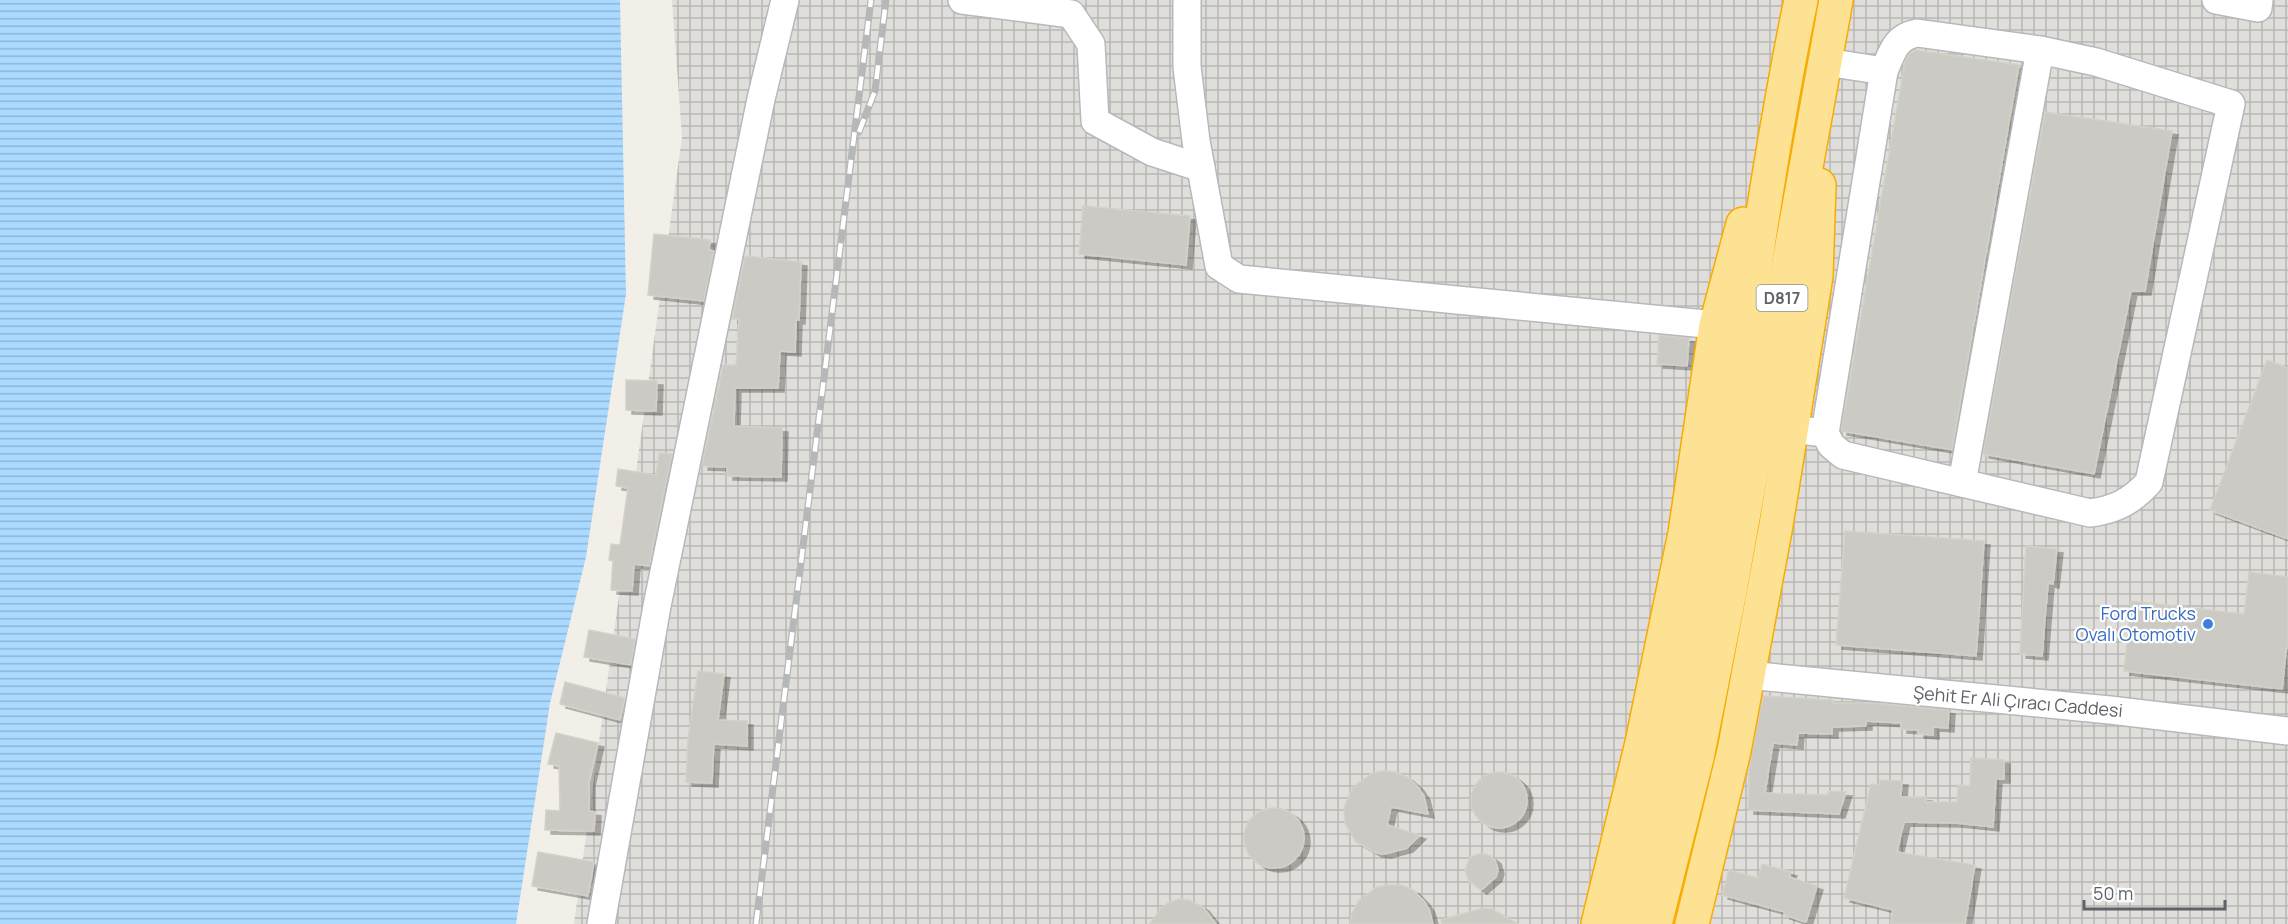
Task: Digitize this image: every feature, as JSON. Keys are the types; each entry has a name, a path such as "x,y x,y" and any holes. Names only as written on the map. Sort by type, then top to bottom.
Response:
{"highway":[{"name":"D817","path":"1655,924 1697,758 1783,87 1801,0"},
{"name":"D817","path":"1630,924 1675,743 1717,593 1825,69 1836,0"},
{"path":"1692,924 1734,751 1776,525 1816,276 1825,69"},
{"path":"1598,924 1642,742 1685,533 1716,326 1749,201 1783,87"}],"street":[{"path":"601,924 657,606 761,99 785,0"},
{"path":"963,0 1071,14 1091,44 1095,121 1152,152 1201,168"},
{"path":"1187,0 1187,67 1201,168 1219,266 1239,279 1716,326"},
{"path":"2216,0 2258,8 2259,0"},
{"path":"1917,33 2040,50 2096,62 2230,104 2149,482 2132,499 2122,505 2090,513 1843,455 1831,445 1825,433 1884,71 1895,44 1906,36 1917,33"},
{"path":"1962,483 2040,50"},
{"path":"1825,69 1884,71"},
{"path":"1792,428 1825,433"},
{"name":"Şehit Er Ali Çıracı Caddesi","path":"1747,675 2110,710 2288,731"}],"shaded area":[{"path":"672,0 2288,0 2288,924 574,924 682,137"}],"water":[{"path":"0,0 620,0 626,294 586,557 550,703 516,924 0,924"}],"building":[{"path":"1916,50 2019,65 1952,450 1841,431 1905,61 1910,53"},
{"path":"2045,112 2172,131 2145,291 2131,291 2094,474 1983,454"},
{"path":"1083,206 1190,216 1186,265 1079,254"},
{"path":"654,234 710,240 709,250 714,251 704,301 648,295"},
{"path":"745,256 801,262 799,320 796,320 795,352 780,351 778,388 735,388 734,426 782,428 781,477 727,476 727,467 702,466 723,365 736,365 739,319 732,319"},
{"path":"1659,335 1689,338 1687,366 1657,364"},
{"path":"2267,360 2288,368 2288,539 2210,510"},
{"path":"626,380 657,381 656,411 626,410"},
{"path":"659,453 672,454 649,566 634,564 632,591 611,590 613,561 609,560 611,544 620,545 628,488 616,486 618,469 656,475"},
{"path":"1845,531 1984,541 1976,656 1836,645"},
{"path":"2026,546 2057,549 2053,584 2048,583 2042,656 2020,654"},
{"name":"Ford Trucks Ovalı Otomotiv","path":"2249,572 2288,577 2288,634 2282,689 2124,671 2131,601 2244,614"},
{"path":"589,630 635,639 631,665 584,657"},
{"path":"698,671 724,674 718,720 747,721 747,746 714,744 712,783 686,782 688,738"},
{"path":"565,682 625,698 620,720 560,704"},
{"path":"1763,696 1949,710 1948,728 1933,727 1933,735 1918,734 1918,730 1901,729 1901,723 1866,721 1866,726 1832,727 1832,734 1798,733 1797,745 1773,743 1765,793 1828,795 1828,791 1846,792 1839,814 1748,810 1749,767"},
{"path":"556,733 598,743 589,782 589,811 595,812 594,831 545,830 546,810 560,811 559,766 548,764"},
{"path":"1971,758 2004,760 2004,779 1996,779 1993,827 1956,823 1904,822 1897,852 1975,865 1965,924 1891,924 1893,910 1844,898 1871,784 1880,785 1880,780 1902,781 1901,797 1926,797 1926,802 1957,802 1958,785 1970,786"},
{"path":"1381,771 1395,772 1407,777 1418,787 1424,796 1428,814 1391,807 1387,825 1420,835 1407,848 1385,854 1376,853 1356,842 1345,823 1344,808 1352,788 1371,774"},
{"path":"1499,772 1510,774 1519,780 1525,789 1527,800 1525,811 1519,820 1510,826 1499,828 1488,826 1479,820 1473,811 1471,800 1473,789 1479,780 1488,774"},
{"path":"1274,808 1295,817 1304,838 1295,859 1274,868 1253,859 1244,838 1253,817"},
{"path":"538,852 594,862 588,896 532,886"},
{"path":"1481,853 1495,860 1498,870 1496,877 1481,890 1469,881 1465,871 1470,857"},
{"path":"1762,864 1791,872 1789,877 1817,886 1806,922 1784,915 1785,912 1722,895 1729,870 1758,878"},
{"path":"1401,885 1413,890 1429,909 1433,924 1350,924 1352,913 1359,900 1377,887"},
{"path":"1179,899 1189,900 1203,907 1216,924 1150,924 1160,909"},
{"path":"1483,908 1492,909 1518,924 1442,924 1441,920"}],"railway":[{"path":"756,924 871,0"},
{"path":"859,132 875,91 886,0"}],"place":[{"name":"Ford Trucks Ovalı Otomotiv","path":"2208,624"}]}
